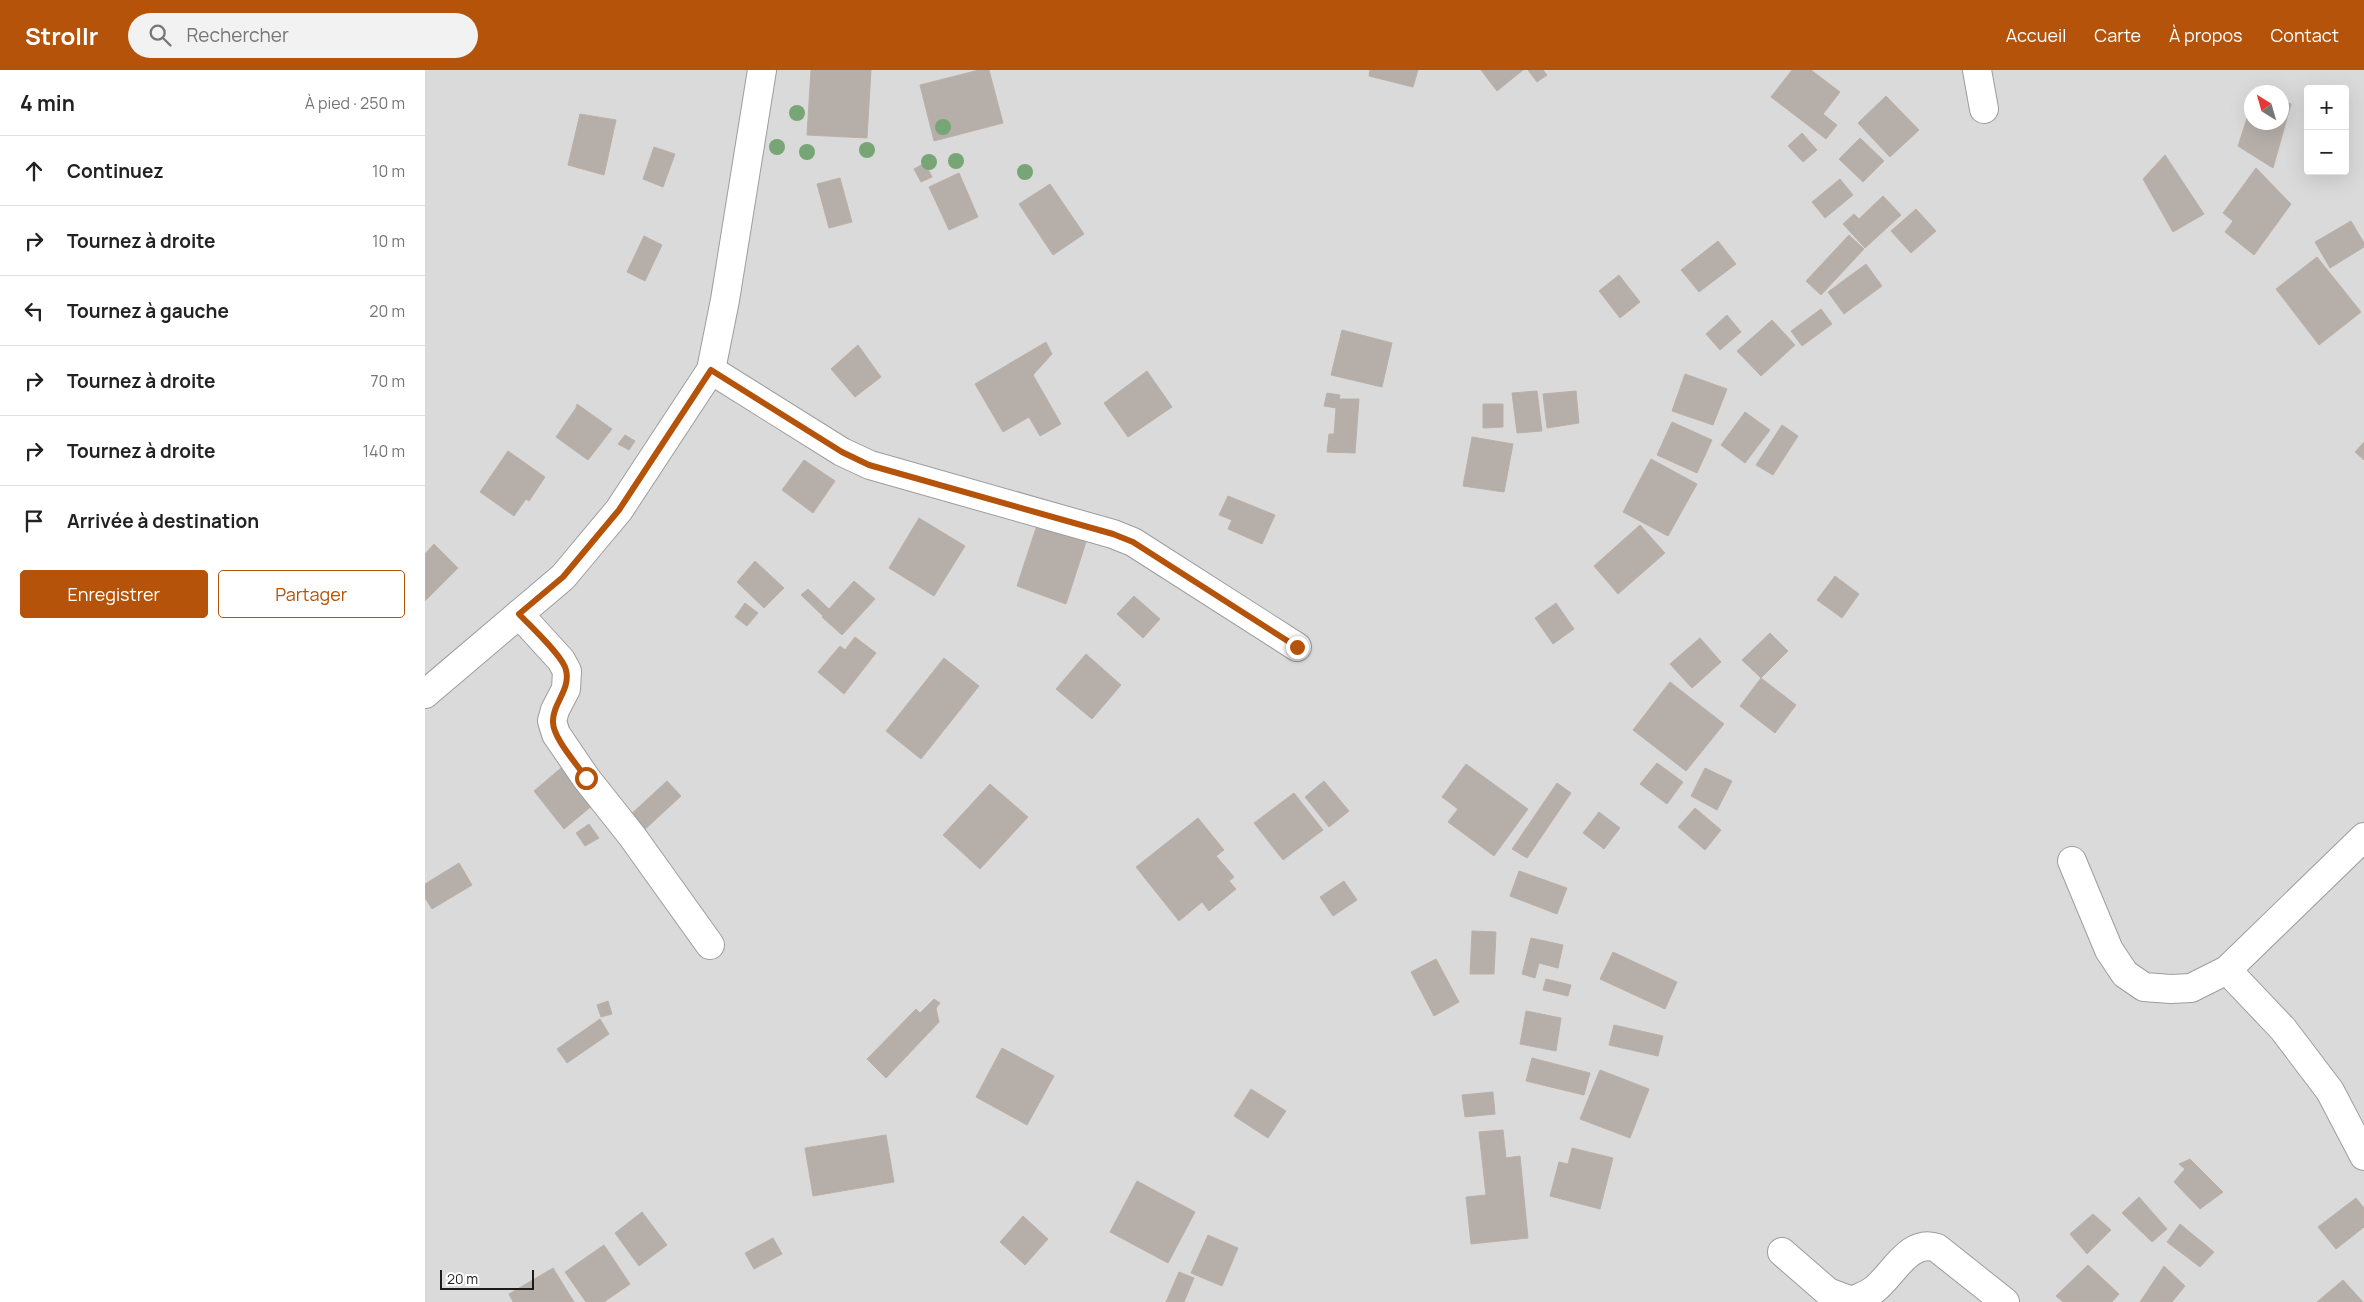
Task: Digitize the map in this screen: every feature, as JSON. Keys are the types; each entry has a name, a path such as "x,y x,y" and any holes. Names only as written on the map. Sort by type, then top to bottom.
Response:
{"street":[{"path":"425,694 563,577 619,510 711,370 725,300 762,70"},
{"path":"1977,70 1984,109"},
{"path":"711,370 842,452 869,465 1113,534 1133,542 1297,647"},
{"path":"519,614 561,660 567,671 565,689 552,721 556,734 586,778 632,836 710,945"},
{"path":"2072,862 2109,950 2125,974 2144,987 2191,988 2227,970 2364,837"},
{"path":"2227,970 2283,1029 2330,1091 2364,1156"},
{"path":"1782,1252 1829,1292 1852,1300 1875,1290 1914,1249 1927,1245 1937,1248 2005,1302"}],"shaded area":[{"path":"425,70 2364,70 2364,1302 425,1302"}],"building":[{"path":"811,70 871,70 867,138 807,135"},
{"path":"979,70 989,70 1003,123 934,141 920,85"},
{"path":"1370,70 1418,70 1413,87 1369,76"},
{"path":"1481,70 1523,70 1497,91"},
{"path":"1528,70 1543,70 1547,75 1537,82"},
{"path":"1792,70 1811,70 1840,92 1823,114 1837,125 1826,139 1771,97"},
{"path":"1886,96 1919,130 1890,157 1858,123"},
{"path":"580,114 616,120 604,175 568,165"},
{"path":"2244,128 2244,130 2284,130 2273,168 2238,146"},
{"path":"1802,133 1817,150 1803,162 1788,146"},
{"path":"1860,138 1884,161 1863,182 1839,159"},
{"path":"654,147 675,154 663,187 643,179"},
{"path":"2165,155 2204,214 2173,232 2143,179"},
{"path":"925,163 932,177 921,182 914,169"},
{"path":"2256,168 2291,204 2254,255 2225,232 2233,221 2223,213"},
{"path":"959,173 978,217 949,230 929,187"},
{"path":"840,178 852,222 829,228 817,184"},
{"path":"1840,179 1853,195 1825,218 1812,202"},
{"path":"1050,184 1084,234 1053,255 1019,204"},
{"path":"1883,196 1901,215 1865,248 1843,224 1854,214 1859,219"},
{"path":"1916,209 1936,231 1911,253 1891,231"},
{"path":"2351,221 2364,243 2364,247 2330,268 2315,242"},
{"path":"1849,235 1864,249 1821,295 1806,281"},
{"path":"644,236 662,245 645,281 627,272"},
{"path":"1718,241 1736,264 1699,292 1681,270"},
{"path":"2317,257 2361,312 2319,345 2276,289"},
{"path":"1866,264 1882,286 1844,314 1828,292"},
{"path":"1619,275 1640,302 1620,318 1599,291"},
{"path":"1821,309 1832,324 1802,346 1791,331"},
{"path":"1727,315 1741,332 1720,350 1706,334"},
{"path":"1772,320 1795,345 1761,376 1737,351"},
{"path":"1342,330 1392,343 1382,387 1331,375"},
{"path":"1046,342 1052,354 1033,375 1061,424 1040,436 1029,417 1003,432 975,384"},
{"path":"858,345 881,377 855,397 831,369"},
{"path":"1147,371 1172,407 1128,437 1104,403"},
{"path":"1685,374 1727,389 1713,425 1672,411"},
{"path":"1537,391 1542,431 1517,433 1512,393"},
{"path":"1576,391 1579,423 1547,428 1543,394"},
{"path":"1327,393 1340,395 1339,399 1359,399 1355,453 1327,452 1329,434 1334,434 1336,408 1324,406"},
{"path":"577,404 612,429 588,460 556,437"},
{"path":"1483,404 1503,404 1503,427 1483,428"},
{"path":"1745,412 1770,430 1745,463 1721,445"},
{"path":"1672,422 1712,440 1697,473 1657,455"},
{"path":"1782,425 1798,436 1773,475 1756,465"},
{"path":"625,435 635,441 629,450 618,444"},
{"path":"1472,437 1513,444 1504,492 1463,486"},
{"path":"2364,442 2364,460 2355,452"},
{"path":"508,451 545,477 529,501 526,499 514,516 480,492"},
{"path":"1651,459 1697,484 1668,536 1623,512"},
{"path":"804,460 835,481 813,513 782,490"},
{"path":"1228,496 1275,515 1262,544 1228,529 1232,520 1219,515"},
{"path":"919,518 965,546 934,596 889,568"},
{"path":"1037,525 1086,542 1066,604 1017,586"},
{"path":"1640,525 1665,553 1618,594 1594,566"},
{"path":"434,544 458,568 425,601 425,554"},
{"path":"755,561 784,588 764,608 737,582"},
{"path":"1835,576 1859,594 1842,618 1817,600"},
{"path":"854,581 875,599 842,635 822,617"},
{"path":"808,589 829,609 823,616 801,595"},
{"path":"1134,596 1160,619 1143,638 1117,614"},
{"path":"745,603 758,613 747,626 735,617"},
{"path":"1556,603 1574,629 1553,644 1535,618"},
{"path":"1770,633 1788,651 1761,678 1742,660"},
{"path":"855,637 876,653 844,694 818,672 840,646 845,650"},
{"path":"1700,638 1721,662 1692,688 1670,664"},
{"path":"1086,654 1121,685 1092,719 1056,689"},
{"path":"944,658 979,686 921,759 886,731"},
{"path":"1761,678 1796,705 1775,733 1740,706"},
{"path":"1670,682 1724,724 1686,771 1633,730"},
{"path":"568,762 599,800 564,829 534,791"},
{"path":"1657,763 1683,782 1667,804 1640,784"},
{"path":"1466,764 1528,809 1494,856 1448,822 1458,809 1442,797"},
{"path":"1705,768 1732,781 1717,810 1691,796"},
{"path":"667,781 681,796 641,833 627,818"},
{"path":"1324,781 1349,811 1329,827 1305,797"},
{"path":"1557,783 1571,793 1527,858 1512,849"},
{"path":"990,784 1028,817 980,869 943,835"},
{"path":"1294,793 1323,830 1283,860 1254,823"},
{"path":"1695,808 1721,830 1705,850 1678,827"},
{"path":"1599,812 1620,828 1604,849 1583,833"},
{"path":"1198,818 1224,850 1216,856 1234,877 1229,881 1236,889 1209,911 1202,902 1179,921 1136,867"},
{"path":"589,824 599,838 585,846 576,833"},
{"path":"459,863 472,885 432,909 425,898 425,884"},
{"path":"1519,871 1567,888 1557,914 1510,896"},
{"path":"1344,881 1357,900 1333,916 1320,897"},
{"path":"1472,931 1496,932 1494,974 1470,974"},
{"path":"1531,938 1563,945 1558,968 1539,963 1535,978 1522,974"},
{"path":"1613,952 1677,982 1665,1009 1600,979"},
{"path":"1436,959 1459,1002 1434,1016 1411,972"},
{"path":"1546,979 1571,985 1568,996 1543,990"},
{"path":"934,999 940,1003 936,1008 939,1022 886,1078 867,1059 916,1009 920,1013"},
{"path":"608,1001 612,1014 601,1017 597,1005"},
{"path":"1526,1011 1561,1018 1556,1051 1520,1044"},
{"path":"600,1019 609,1034 567,1063 557,1049"},
{"path":"1614,1025 1663,1036 1658,1056 1609,1045"},
{"path":"1002,1048 1054,1076 1027,1125 976,1097"},
{"path":"1532,1058 1590,1073 1584,1095 1526,1081"},
{"path":"1600,1070 1649,1089 1630,1138 1580,1119"},
{"path":"1251,1089 1286,1111 1268,1138 1234,1116"},
{"path":"1493,1092 1495,1114 1465,1117 1462,1095"},
{"path":"1503,1130 1506,1158 1520,1156 1528,1238 1471,1244 1466,1197 1486,1195 1479,1132"},
{"path":"886,1135 894,1182 813,1196 805,1148"},
{"path":"1572,1148 1613,1158 1600,1209 1550,1196 1559,1162 1568,1164"},
{"path":"2190,1159 2223,1192 2200,1209 2174,1182 2185,1169 2179,1164"},
{"path":"1137,1181 1195,1212 1168,1263 1110,1232"},
{"path":"2139,1197 2167,1229 2152,1242 2122,1213"},
{"path":"2356,1198 2364,1208 2364,1227 2336,1249 2318,1227"},
{"path":"642,1212 667,1245 639,1266 615,1233"},
{"path":"2093,1214 2111,1230 2087,1254 2070,1234"},
{"path":"1023,1216 1048,1239 1025,1265 1000,1242"},
{"path":"2180,1224 2214,1252 2200,1267 2167,1242"},
{"path":"1208,1235 1238,1248 1222,1286 1191,1273"},
{"path":"773,1238 782,1254 754,1269 745,1253"},
{"path":"604,1245 630,1284 604,1302 586,1302 565,1272"},
{"path":"2088,1265 2119,1294 2112,1302 2063,1302 2056,1296"},
{"path":"2164,1266 2185,1286 2172,1302 2140,1302"},
{"path":"553,1268 574,1302 513,1302 509,1294"},
{"path":"1179,1272 1194,1278 1184,1302 1166,1302"},
{"path":"2343,1280 2363,1302 2317,1302"}],"route":[{"path":"586,778 556,734 552,721 565,689 567,671 561,660 519,614 563,577 619,510 711,370 842,452 869,465 1113,534 1133,542 1297,647"}]}
